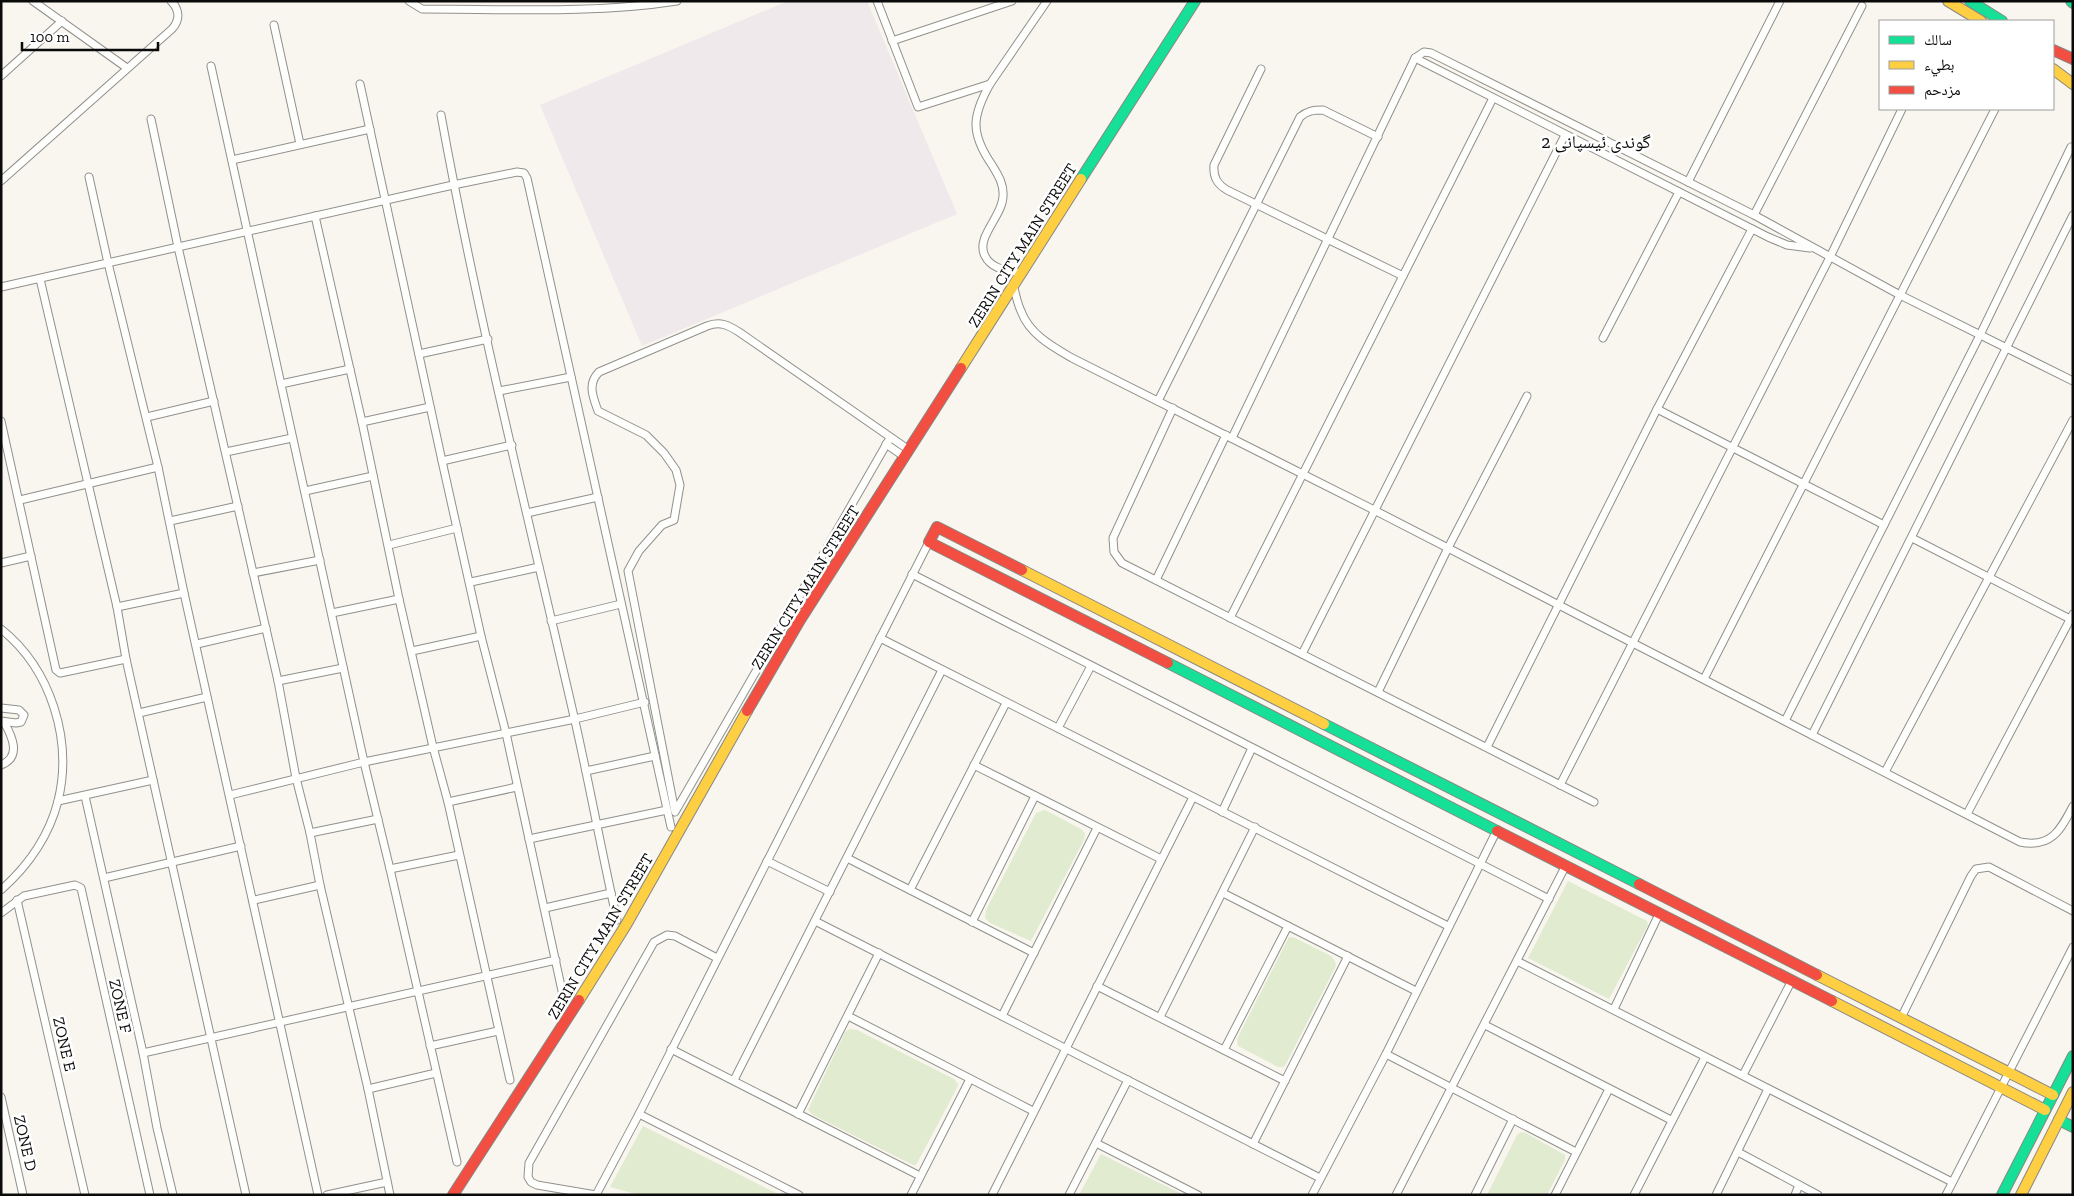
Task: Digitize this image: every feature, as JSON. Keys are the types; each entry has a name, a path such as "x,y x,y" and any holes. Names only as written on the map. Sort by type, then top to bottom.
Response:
{"street":[{"path":"33,1 127,68"},
{"path":"1,181 176,25 179,14 171,1"},
{"path":"409,1 422,9 548,10 636,6 677,1"},
{"path":"877,1 918,107 990,84"},
{"path":"892,41 1012,1"},
{"path":"1021,273 997,269 985,258 983,251 986,236 1002,207 1003,198 1000,178 982,149 975,131 978,110 990,84 1047,1"},
{"name":"ZERIN CITY MAIN STREET","path":"453,1195 518,1097 625,926 683,828 770,671 1013,284 1195,1"},
{"path":"1688,182 1780,1"},
{"path":"1948,1 1979,20"},
{"path":"1970,1 2000,20"},
{"path":"1754,215 1862,6"},
{"path":"1,76 62,21"},
{"path":"274,25 300,144"},
{"path":"2054,50 2073,59"},
{"path":"1156,580 1329,240 1415,58 1420,53 1428,52 1754,215 1900,295 2073,381"},
{"path":"1415,58 1752,229 1788,245 1813,248"},
{"path":"211,66 364,762 457,1162"},
{"path":"1261,69 1216,160 1213,171 1214,177 1221,187 1403,276"},
{"path":"2054,70 2073,84"},
{"path":"360,84 442,461 471,582 481,636 506,733 516,787 545,908 564,1000"},
{"path":"1230,618 1493,98"},
{"path":"1158,401 1300,117 1306,112 1323,110 1378,136"},
{"path":"1560,785 1830,257 1902,110"},
{"path":"1704,680 1994,110"},
{"path":"441,116 453,185 575,719 617,920"},
{"path":"151,119 178,247 278,681 296,778 350,1007 390,1195"},
{"path":"232,160 370,129"},
{"path":"1302,654 1565,134"},
{"path":"1785,721 1980,335 2071,147"},
{"path":"1,287 453,185 520,172 526,175 621,604 645,702 671,826"},
{"path":"89,177 108,264 147,417 207,698 254,900 318,1195"},
{"path":"1603,338 1679,192"},
{"path":"315,216 374,476 399,599 433,747 448,802 510,1080"},
{"path":"1812,735 2072,220"},
{"path":"1487,748 1657,409 1752,229"},
{"path":"40,279 117,608 126,659 173,861 246,1195"},
{"path":"1013,284 1021,313 1042,339 1072,358 1302,473 2020,842 2038,843 2055,835 2073,806"},
{"path":"888,441 675,812 628,571 639,551 662,524 674,520 680,485 676,470 656,443 646,435 598,411 591,390 595,377 599,372 707,326 720,323 739,332 907,454"},
{"path":"419,354 488,339"},
{"path":"281,384 350,369"},
{"path":"499,391 571,377"},
{"path":"1378,692 1448,548 1527,396"},
{"path":"147,417 214,401"},
{"path":"362,422 430,407"},
{"path":"1173,408 1113,538 1112,545 1117,558 1130,567 1594,802"},
{"path":"1657,409 1884,525"},
{"path":"1885,772 2073,420"},
{"path":"1,421 4,448 20,500 58,672 126,659"},
{"path":"226,452 292,438"},
{"path":"442,461 512,445"},
{"path":"20,500 158,467"},
{"path":"305,491 374,476"},
{"path":"527,513 598,497"},
{"path":"170,521 238,506"},
{"path":"717,958 675,936 667,935 654,942 529,1163 528,1177 537,1184 596,1195 639,1114 937,527 2053,1095"},
{"path":"389,545 457,528"},
{"path":"1912,538 2072,618 1967,814"},
{"path":"929,542 1565,868 2045,1110"},
{"path":"1,563 31,556"},
{"path":"254,573 320,560"},
{"path":"471,582 539,567"},
{"path":"912,574 1549,898"},
{"path":"117,608 184,593"},
{"path":"332,613 399,599"},
{"path":"551,620 621,604"},
{"path":"197,644 266,628"},
{"path":"1,629 27,655 42,678 54,707 61,738 62,753 58,801 48,828 34,854 16,877 1,890"},
{"path":"412,651 481,636"},
{"path":"880,638 1448,926"},
{"path":"1058,728 1091,666"},
{"path":"278,681 343,668"},
{"path":"734,1080 942,670"},
{"path":"1208,685 1215,670"},
{"path":"138,713 207,698"},
{"path":"230,795 364,762 575,719 645,702"},
{"path":"910,890 1006,703"},
{"path":"1,708 19,710 24,715 21,722 3,721"},
{"path":"1,765 7,763 11,758 14,747 14,738 3,721"},
{"path":"1222,812 1252,748"},
{"path":"586,771 655,756"},
{"path":"974,765 1161,859"},
{"path":"58,801 153,780"},
{"path":"448,802 516,787"},
{"path":"1442,805 1450,789"},
{"path":"85,796 173,1195"},
{"path":"972,922 1035,796"},
{"path":"992,1195 1193,798"},
{"path":"529,840 667,810"},
{"path":"310,833 378,819"},
{"path":"1002,1016 1097,828"},
{"path":"1160,1017 1255,828"},
{"path":"1312,1195 1386,1054 1496,832"},
{"path":"104,878 241,846"},
{"path":"390,868 459,855"},
{"path":"847,858 1034,953"},
{"path":"767,860 830,892"},
{"path":"1901,1018 1976,869 1988,867 2073,911"},
{"path":"1396,1195 1565,868"},
{"name":"ZONE F","path":"18,900 32,893 72,885 78,885 80,888 150,1195"},
{"path":"254,900 320,885"},
{"path":"545,908 611,893"},
{"path":"1223,893 1416,991"},
{"path":"1,913 18,900"},
{"name":"ZONE E","path":"18,900 85,1195"},
{"path":"1614,1009 1658,914"},
{"path":"815,920 1320,1178"},
{"path":"1224,1050 1288,926"},
{"path":"1740,956 1748,940"},
{"path":"1946,1195 2073,948"},
{"path":"798,1114 879,953"},
{"path":"1253,1144 1348,956"},
{"path":"142,1053 556,960"},
{"path":"1517,961 1952,1182"},
{"path":"1743,1075 1791,982"},
{"path":"1097,986 1285,1082"},
{"path":"848,1016 1033,1111"},
{"path":"1485,1024 1672,1120"},
{"path":"430,1046 498,1031"},
{"path":"671,1049 920,1176"},
{"path":"1386,1054 1576,1152"},
{"path":"2002,1195 2073,1056"},
{"path":"1634,1195 1705,1057"},
{"path":"368,1089 436,1072"},
{"path":"911,1195 970,1079"},
{"path":"1070,1195 1128,1080"},
{"path":"1555,1195 1609,1088"},
{"path":"1716,1195 1768,1089"},
{"path":"2021,1195 2059,1120 2070,1105 2073,1092"},
{"name":"ZONE D","path":"1,1097 23,1195"},
{"path":"639,1114 799,1195"},
{"path":"1475,1195 1513,1119"},
{"path":"2059,1120 2073,1127"},
{"path":"1096,1143 1198,1195"},
{"path":"1738,1152 1818,1195"},
{"path":"327,1195 387,1182"},
{"path":"1794,1195 1799,1185"}],"shaded area":[{"path":"788,1 867,1 957,214 642,346 540,105"}],"green space":[{"path":"1045,810 1085,833 1084,840 1031,941 990,923 985,918 986,910 1036,813"},
{"path":"1568,881 1647,921 1648,925 1609,999 1528,958"},
{"path":"1289,937 1295,938 1331,956 1336,966 1286,1064 1283,1067 1278,1067 1238,1046 1237,1039"},
{"path":"850,1029 857,1030 954,1079 958,1084 916,1165 813,1115 808,1110 845,1032"},
{"path":"643,1126 780,1195 640,1195 610,1187"},
{"path":"1521,1132 1565,1155 1565,1160 1547,1195 1487,1195 1517,1135"},
{"path":"1101,1154 1184,1195 1079,1195"}],"traffic: fast":[{"path":"1081,179 1195,1"},
{"path":"1970,1 2000,20"},
{"path":"1168,663 1497,831"},
{"path":"1324,724 1639,884"},
{"path":"2002,1195 2073,1056"},
{"path":"2059,1120 2073,1127"}],"traffic: slow":[{"path":"1948,1 1979,20"},
{"path":"2054,70 2073,84"},
{"path":"961,368 1081,179"},
{"path":"1022,570 1324,724"},
{"path":"579,1000 626,925 747,711"},
{"path":"1817,975 2053,1095"},
{"path":"1832,1001 2045,1110"},
{"path":"2021,1195 2073,1092"}],"traffic: jam":[{"path":"2054,50 2073,59"},
{"path":"747,711 800,620 961,368"},
{"path":"1022,570 937,527 929,542 1168,663"},
{"path":"1497,831 1832,1001"},
{"path":"1639,884 1817,975"},
{"path":"453,1195 579,1000"}],"district":[{"name":"گوندی ئیسپانی 2","path":"1596,142"}]}
